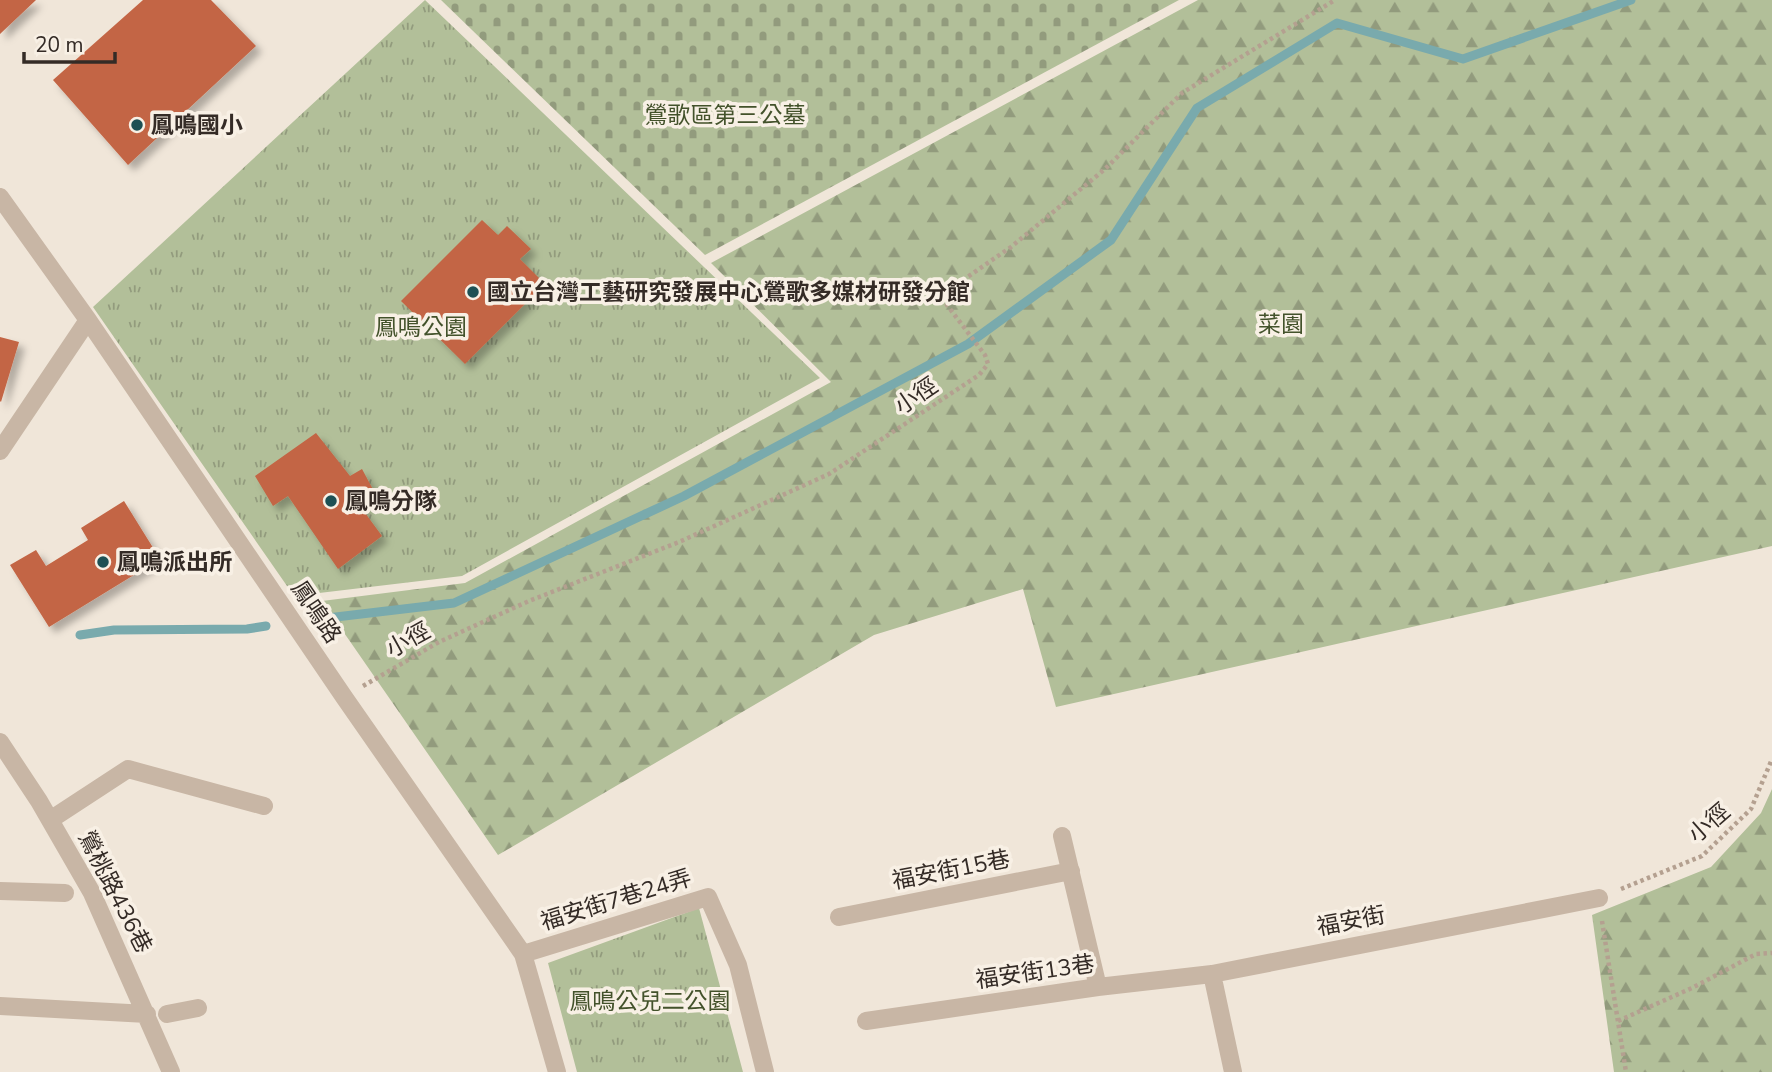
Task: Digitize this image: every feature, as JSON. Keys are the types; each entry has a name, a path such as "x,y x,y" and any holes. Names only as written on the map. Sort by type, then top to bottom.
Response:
{"street":[{"name":"鳳鳴路","path":"0,197 88,320 344,697 523,954 557,1072"},
{"path":"0,451 88,320"},
{"name":"鶯桃路436巷","path":"0,743 50,820 92,893 171,1072"},
{"path":"50,820 128,769 264,806"},
{"path":"1062,836 1098,987"},
{"name":"福安街15巷","path":"839,917 1071,871"},
{"path":"0,891 65,893"},
{"name":"福安街7巷24弄","path":"523,954 708,897 738,965 765,1072"},
{"name":"福安街","path":"1212,974 1599,898"},
{"path":"1212,974 1233,1072"},
{"name":"福安街13巷","path":"866,1021 1098,987 1212,974"},
{"path":"0,1006 147,1014"},
{"path":"167,1014 198,1008"}],"path":[{"name":"小徑","path":"344,697 450,637 529,601 679,542 829,474 979,375 988,364 985,355 947,305 945,296 950,289 1011,247 1105,169 1182,93 1335,0"},
{"name":"小徑","path":"1599,898 1702,856 1751,809 1772,759"},
{"path":"1599,898 1626,1072"},
{"path":"1618,1021 1692,988 1756,954 1772,953"}],"green space":[{"name":"鳳鳴公園","path":"425,0 820,378 462,576 294,596 93,307"},
{"name":"鶯歌區第三公墓","path":"441,0 1179,0 705,255"},
{"name":"菜園","path":"1198,0 1772,0 1772,546 1056,707 1023,589 874,635 498,855 322,601 465,583 831,382 711,263"},
{"path":"1772,789 1772,1072 1614,1072 1592,915 1711,867 1761,813"},
{"name":"鳳鳴公兒二公園","path":"699,908 743,1072 577,1072 548,963"}],"building":[{"path":"0,0 36,0 0,34"},
{"path":"143,0 211,0 256,46 128,165 53,80"},
{"name":"國立台灣工藝研究發展中心鶯歌多媒材研發分館","path":"482,220 498,235 507,226 531,249 520,259 545,284 465,364 401,301"},
{"path":"0,337 19,342 1,402 0,401"},
{"name":"鳳鳴分隊","path":"316,433 350,476 362,469 377,497 360,506 382,536 338,569 288,496 273,506 255,476"},
{"name":"鳳鳴派出所","path":"124,501 160,559 49,627 10,565 36,550 46,566 88,540 81,528"}],"waterway":[{"path":"319,619 454,603 684,496 968,344 1111,240 1197,108 1337,23 1463,59 1631,0"},
{"path":"80,635 114,630 247,629 266,626"}],"place":[{"name":"鳳鳴國小","path":"137,125"},
{"name":"國立台灣工藝研究發展中心鶯歌多媒材研發分館","path":"473,292"},
{"name":"鳳鳴分隊","path":"331,501"},
{"name":"鳳鳴派出所","path":"103,562"}]}
